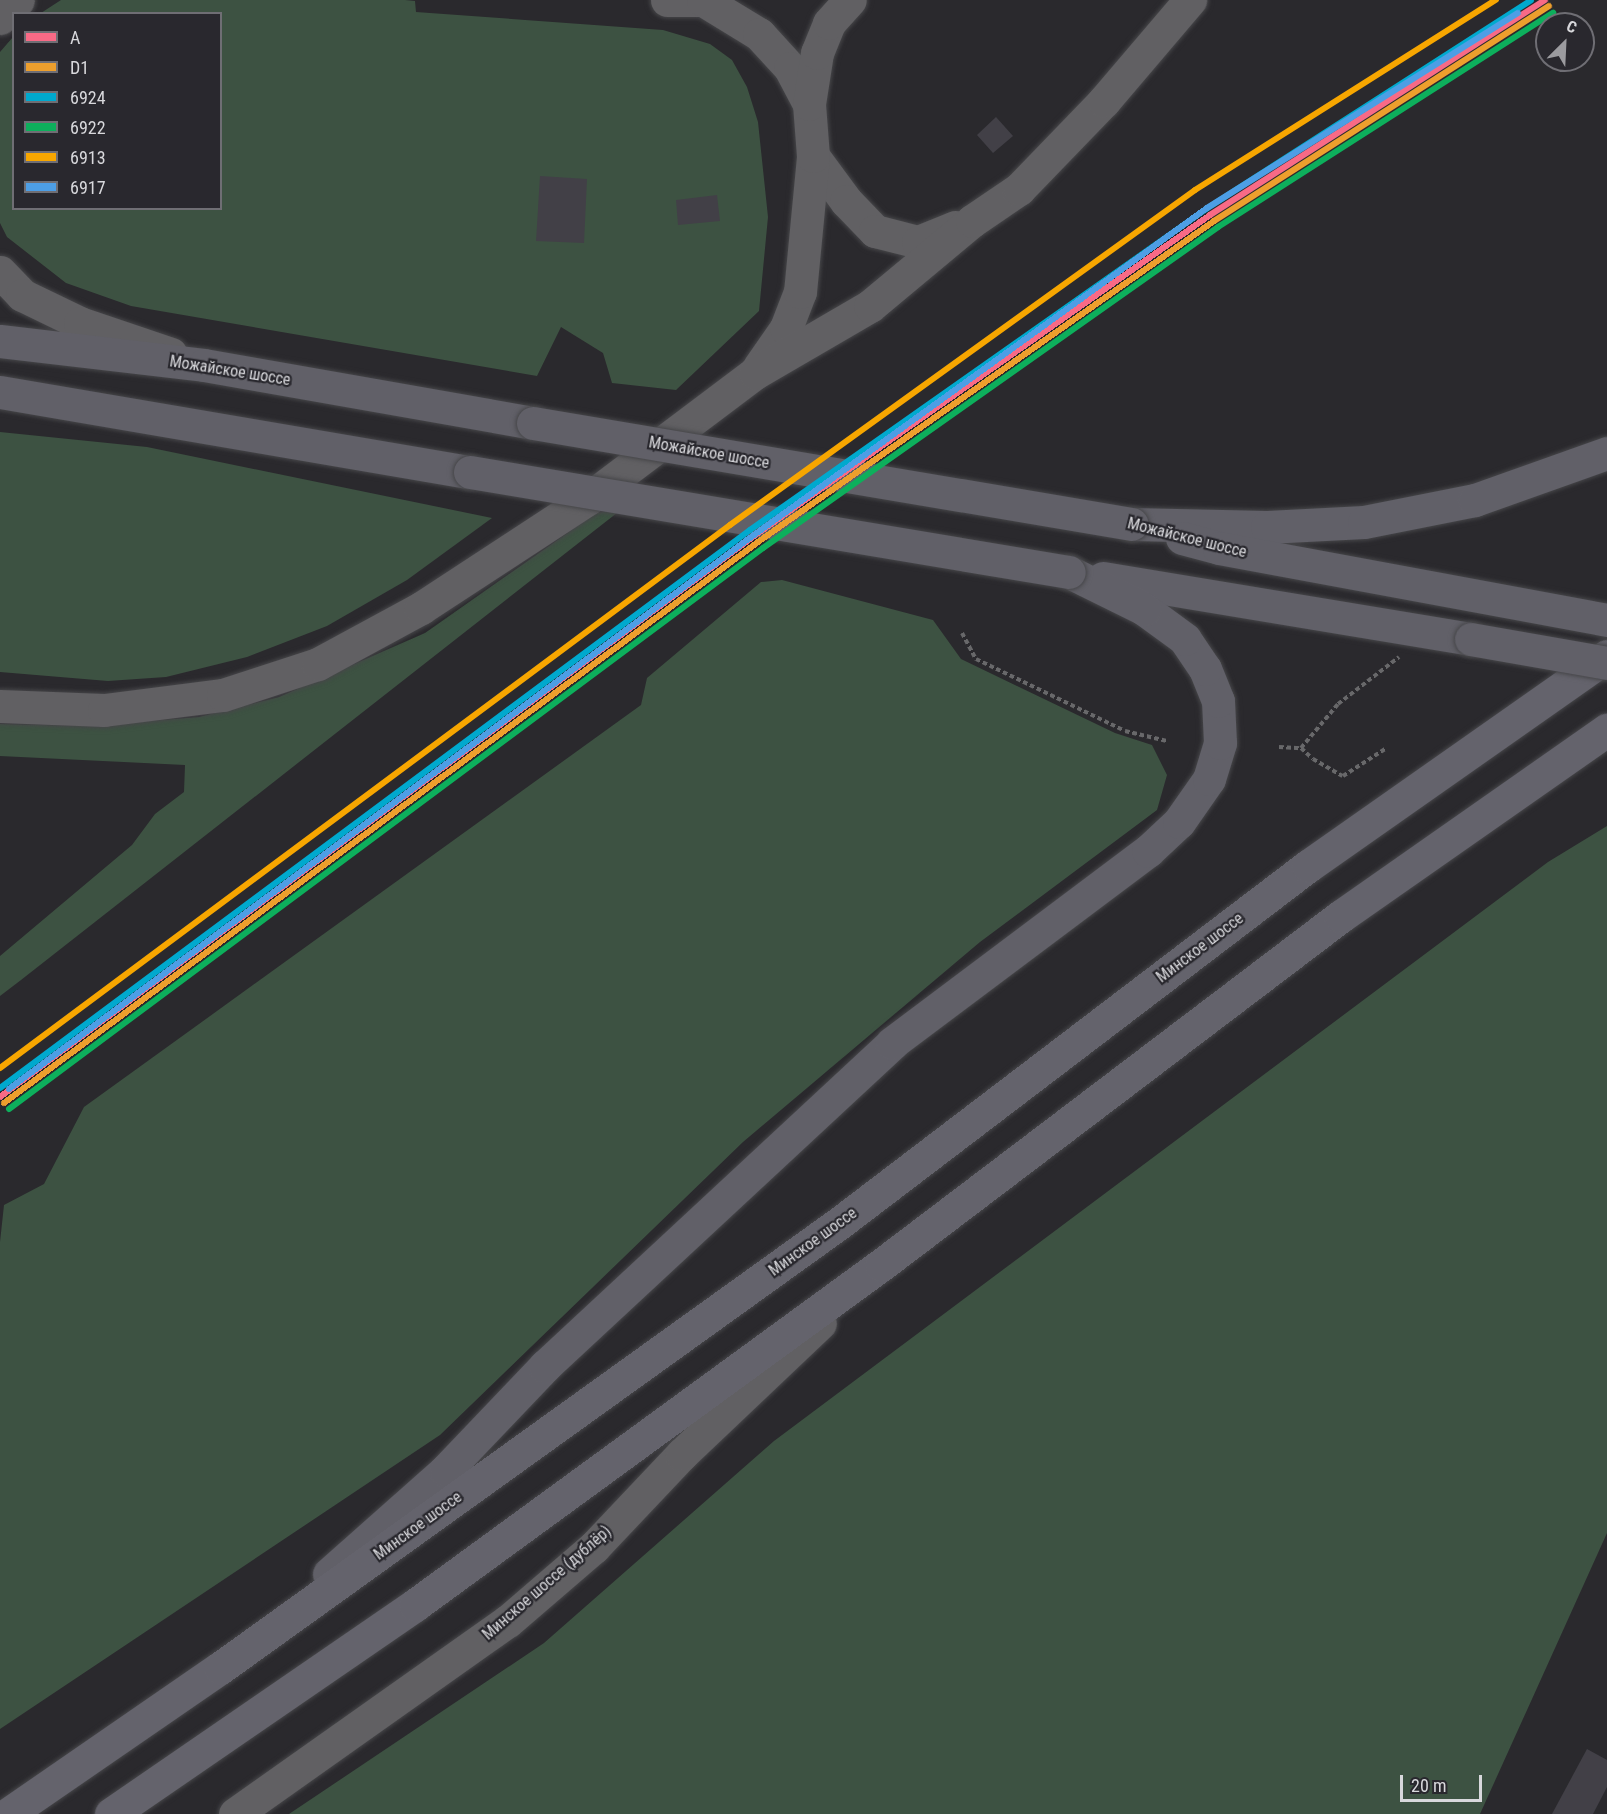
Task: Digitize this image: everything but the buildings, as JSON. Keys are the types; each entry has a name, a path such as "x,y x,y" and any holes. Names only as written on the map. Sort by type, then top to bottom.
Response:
{"highway":[{"name":"Минское шоссе","path":"8,1814 220,1668 838,1224 1308,866 1607,656"},
{"path":"111,1814 415,1605 881,1265 1341,916 1607,730"}],"main road":[{"name":"Можайское шоссе","path":"0,341 204,365 1132,524 1219,548 1607,620"},
{"path":"0,392 1607,663"},
{"path":"1132,524 1267,527 1364,522 1475,500 1607,453"},
{"path":"220,1668 446,1470 545,1366 892,1043 1148,851 1179,822 1209,779 1220,743 1218,701 1205,669 1185,639 1144,609 1069,572"}],"street":[{"path":"0,18 18,0"},
{"path":"667,0 703,0 759,34 790,68 809,104"},
{"path":"755,374 786,328 800,291 813,156 809,104 817,53 830,23 850,0"},
{"path":"0,706 104,710 223,695 318,664 421,608 589,498 755,374 870,306 972,221 1019,189 1104,101 1183,5"},
{"path":"813,156 846,201 875,231 918,242 972,221"},
{"path":"0,272 22,295 80,323 204,365"},
{"name":"Минское шоссе (дублёр)","path":"235,1814 508,1621 594,1547 682,1454 881,1265"}],"path":[{"path":"962,633 976,659 1125,731 1167,741"},
{"path":"1301,748 1338,704 1400,657"},
{"path":"1279,747 1301,748 1313,759 1343,776 1385,749"}],"green space":[{"path":"61,0 405,0 415,1 416,12 663,30 710,44 732,60 747,87 758,122 768,217 759,311 676,390 612,383 603,353 561,327 537,376 131,306 66,283 7,237 0,223 0,52 12,38 12,210 222,210 222,12 43,12"},
{"path":"0,432 147,447 492,518 407,580 327,626 247,657 166,677 108,681 0,672"},
{"path":"622,509 0,996 0,956 132,845 155,814 184,792 185,765 0,756 0,724 87,726 199,717 279,697 425,633 596,513"},
{"path":"782,580 933,620 961,659 1115,733 1152,745 1167,775 1157,810 980,942 743,1142 440,1435 0,1729 0,1242 4,1205 44,1184 84,1107 641,705 647,678 761,582"},
{"path":"1607,826 1607,1533 1480,1814 289,1814 544,1643 774,1441 1548,862"}],"transit line":[{"name":"6913","path":"0,1068 730,525 1195,190 1496,0"},
{"name":"6924","path":"0,1088 750,530 1206,209 1531,0"},
{"name":"A","path":"0,1097 754,536 1210,215 1545,0"},
{"name":"D1","path":"4,1103 758,542 1214,221 1549,6"},
{"name":"6917","path":"9,1089 743,543 1207,208 1518,13"},
{"name":"6922","path":"9,1109 763,548 1218,227 1535,24"}]}
